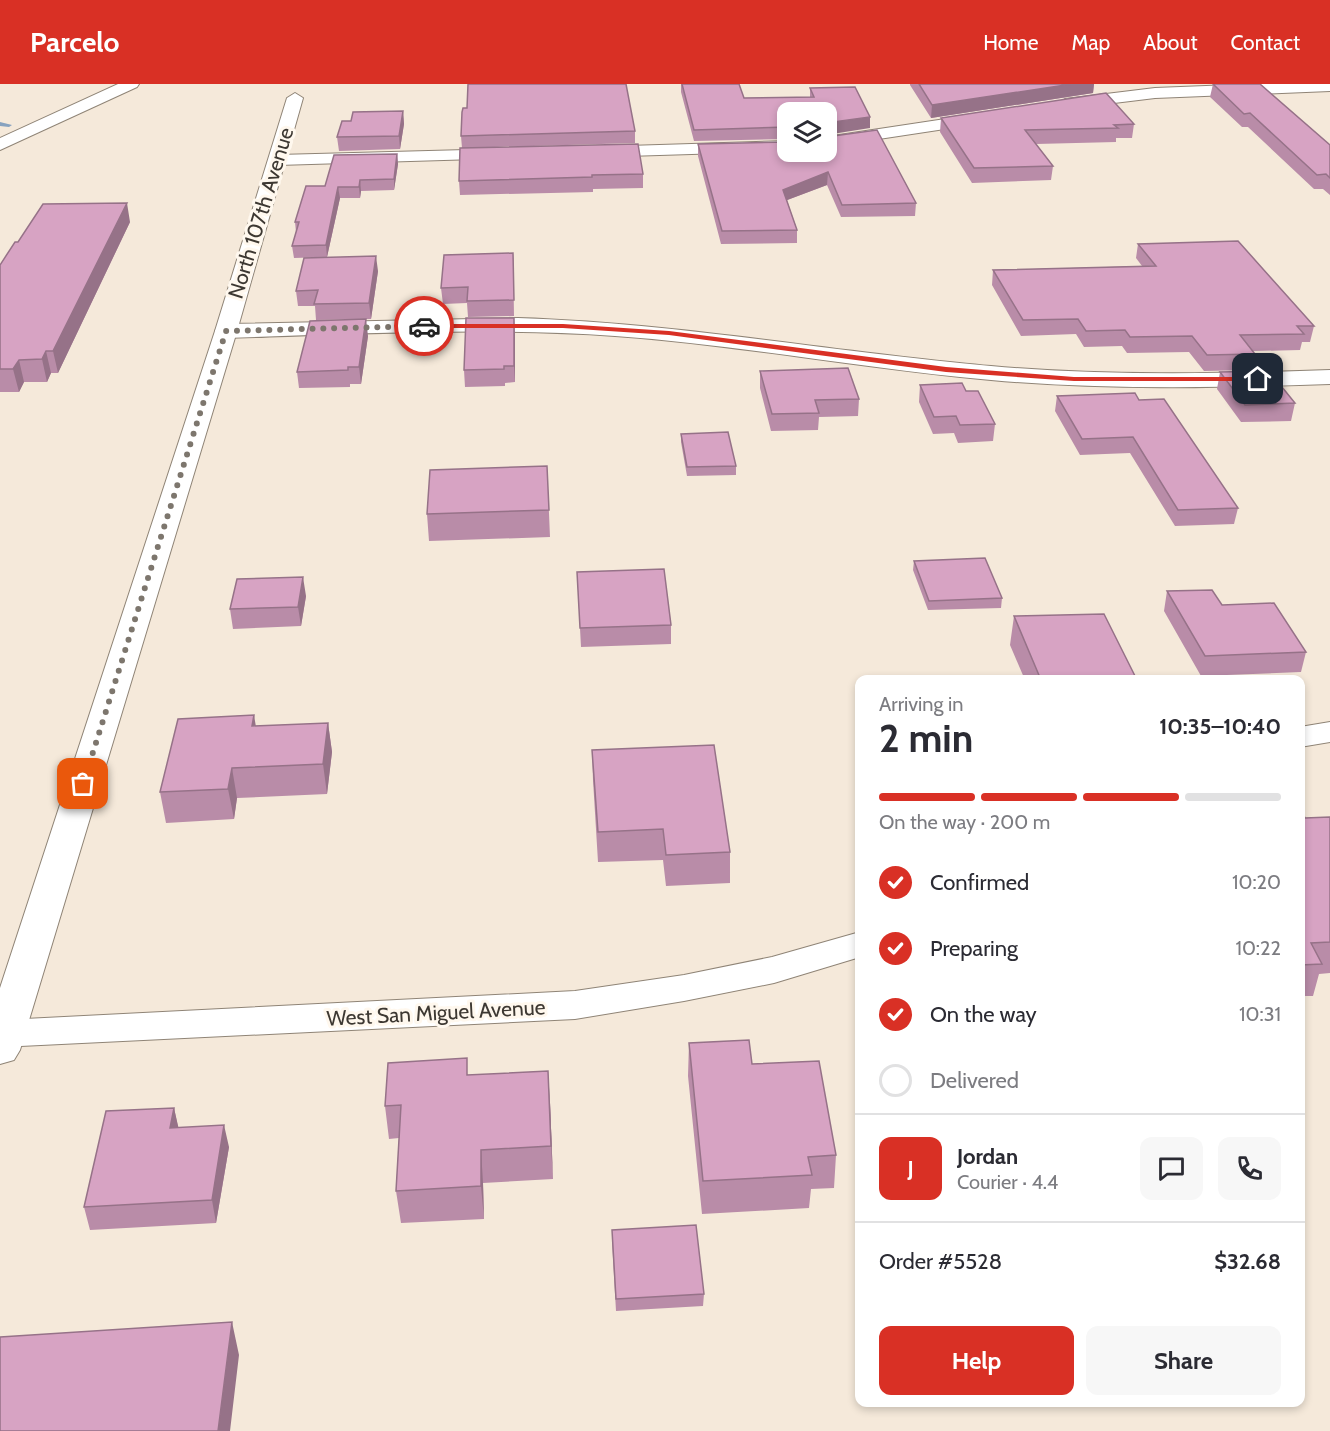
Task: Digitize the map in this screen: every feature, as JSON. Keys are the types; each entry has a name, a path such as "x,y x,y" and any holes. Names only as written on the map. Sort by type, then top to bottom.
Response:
{"street":[{"path":"0,146 131,84"},
{"path":"1047,107 1155,93 1326,89"},
{"name":"North 107th Avenue","path":"2,1042 226,331 295,98"},
{"path":"837,140 1004,114"},
{"path":"576,153 777,146"},
{"path":"278,160 517,154"},
{"path":"226,331 470,325 563,326 669,333 904,364 1020,376 1129,381 1327,381"},
{"path":"1305,736 1330,732"},
{"name":"West San Miguel Avenue","path":"2,1042 575,1005 684,988 774,970 855,946"}],"building":[{"path":"468,84 626,84 635,131 461,136 462,112 463,108 467,108"},
{"path":"682,84 739,84 744,98 814,97 810,88 855,87 870,117 837,122 837,102 777,102 777,127 694,130"},
{"path":"919,84 1072,84 932,105"},
{"path":"1213,84 1260,84 1330,145 1330,178 1326,174 1317,175 1250,113 1244,114"},
{"path":"1106,93 1134,124 1114,125 1118,128 1025,130 1053,166 974,168 941,118"},
{"path":"403,111 399,136 337,137 342,121 351,121 353,112"},
{"path":"877,130 916,203 842,205 828,172 783,190 797,230 722,231 698,144 777,142 777,162 837,162 837,135"},
{"path":"638,144 643,174 459,181 460,148"},
{"path":"397,154 394,179 360,180 359,187 338,187 326,245 292,246 299,222 295,222 306,186 325,186 334,155"},
{"path":"127,203 53,351 46,351 42,359 19,360 13,369 0,369 0,265 43,204"},
{"path":"1238,241 1314,326 1297,326 1304,334 1240,335 1255,354 1207,355 1192,336 1130,337 1125,330 1086,331 1078,319 1023,320 993,270 1156,266 1138,244"},
{"path":"513,253 514,300 467,301 468,287 441,288 444,255"},
{"path":"376,256 369,303 314,304 318,290 296,291 304,258"},
{"path":"466,318 514,318 514,366 504,366 504,369 464,370"},
{"path":"366,319 359,367 348,367 348,370 297,372 310,321"},
{"path":"848,368 859,399 815,400 819,413 772,414 760,371"},
{"path":"1269,371 1295,403 1245,405 1220,372"},
{"path":"962,383 966,391 978,391 995,424 960,425 956,416 934,417 920,385"},
{"path":"1135,393 1139,400 1164,399 1238,508 1178,510 1133,437 1082,439 1057,396"},
{"path":"728,432 736,466 687,467 681,434"},
{"path":"547,466 549,510 427,514 430,470"},
{"path":"985,558 1002,598 929,601 914,561"},
{"path":"664,569 671,625 580,628 577,572"},
{"path":"303,577 298,607 230,609 237,579"},
{"path":"1212,590 1222,605 1274,603 1306,652 1205,656 1167,591"},
{"path":"1104,614 1134,675 1039,675 1014,616"},
{"path":"254,715 252,726 328,723 323,764 232,768 228,789 160,792 178,719"},
{"path":"714,745 730,852 666,855 663,829 598,832 592,750"},
{"path":"1330,817 1330,942 1311,943 1322,964 1305,965 1305,818"},
{"path":"749,1040 752,1064 819,1061 836,1155 808,1157 812,1175 703,1181 689,1043"},
{"path":"467,1058 467,1075 548,1071 551,1146 481,1150 481,1186 396,1191 401,1105 385,1106 388,1063"},
{"path":"174,1108 170,1128 224,1125 212,1200 84,1207 106,1111"},
{"path":"696,1225 704,1294 616,1299 612,1230"},
{"path":"232,1322 218,1431 0,1431 0,1337"}],"waterway":[{"path":"0,124 9,125"}],"way so far":[{"path":"83,784 226,331 424,326"}],"route":[{"path":"424,326 563,326 669,333 893,363 1074,379 1129,381 1258,379"}]}
